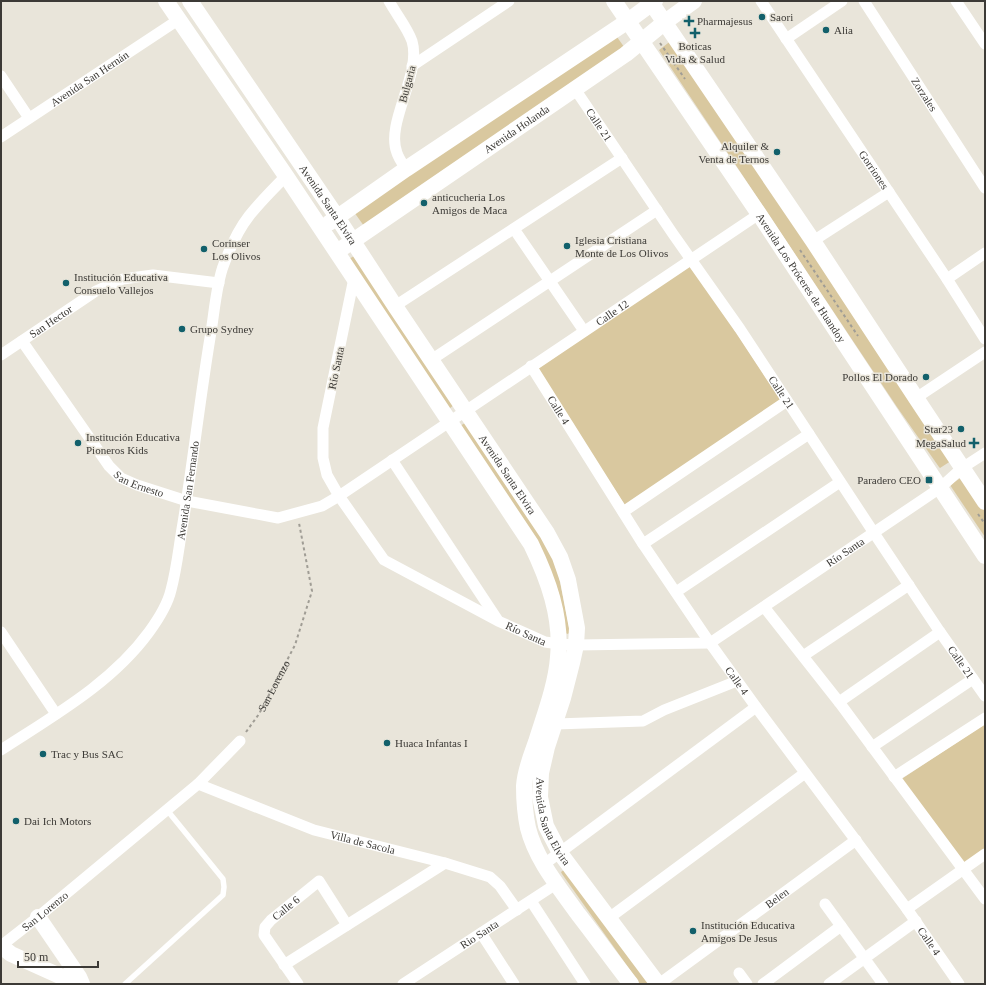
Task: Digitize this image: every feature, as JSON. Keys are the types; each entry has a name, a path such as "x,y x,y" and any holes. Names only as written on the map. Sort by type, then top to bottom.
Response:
{"street":[{"name":"Avenida Santa Elvira","path":"166,1 354,278 448,422 531,544 542,566 555,609 559,644 558,659 550,695 527,766 524,785 524,807 529,829 544,865 556,884 631,984"},
{"name":"Avenida Santa Elvira","path":"190,1 353,241 547,533 560,557 568,580 575,612 576,645 556,724 547,747 541,773 540,797 546,826 560,853 659,984"},
{"name":"Bulgaria","path":"389,1 412,42 414,60 397,123 395,140 397,153 406,169"},
{"path":"412,66 509,1"},
{"name":"Avenida Los Próceres de Huandoy","path":"614,1 628,21 646,36 759,214 985,556"},
{"name":"Avenida Holanda","path":"336,252 626,54 646,36 694,1"},
{"name":"Gorriones","path":"761,1 947,279 985,339"},
{"path":"786,39 842,1"},
{"name":"Zorzales","path":"864,1 985,188"},
{"path":"956,1 985,44"},
{"path":"321,229 406,169 628,21 652,2 664,22 813,241 962,468 981,507"},
{"name":"Avenida San Hernán","path":"1,137 178,20"},
{"path":"1,76 29,118"},
{"name":"Calle 21","path":"575,89 740,329 940,632 985,696"},
{"path":"395,306 622,158"},
{"name":"Avenida San Fernando","path":"1,750 56,714 107,677 118,667 150,631 171,591 187,501 203,382 223,266 248,217 286,176"},
{"path":"813,241 889,192"},
{"path":"431,360 657,210"},
{"name":"Calle 12","path":"465,410 759,214"},
{"path":"514,229 584,331"},
{"path":"947,279 985,253"},
{"name":"San Hector","path":"1,355 96,291 123,279 153,275 219,283"},
{"name":"Río Santa","path":"354,278 322,428 323,458 327,475 339,496 384,560 498,621 545,642 576,645 710,643 940,488 962,468 985,453"},
{"name":"San Ernesto","path":"22,341 109,466 121,478 137,485 187,501 278,518 297,513"},
{"path":"916,398 985,352"},
{"name":"Calle 4","path":"531,366 643,544 710,643 916,921 959,984"},
{"path":"623,512 787,401"},
{"path":"297,513 322,506 339,496 465,410"},
{"path":"643,544 808,434"},
{"path":"392,460 498,621"},
{"path":"676,592 840,482"},
{"path":"803,656 909,585"},
{"path":"764,607 839,702 985,899"},
{"path":"1,632 56,714"},
{"path":"839,702 940,632"},
{"path":"872,747 973,679"},
{"path":"556,724 643,721 664,710 737,681"},
{"path":"544,865 756,707"},
{"path":"894,777 985,718"},
{"name":"San Lorenzo","path":"1,946 198,784 240,741"},
{"path":"609,918 805,773"},
{"name":"Villa de Sacola","path":"198,784 314,830 445,863 490,877 500,886 517,910"},
{"name":"Belen","path":"659,984 856,840"},
{"path":"907,909 985,854"},
{"path":"284,965 445,863"},
{"name":"Calle 6","path":"298,984 264,935 265,927 271,920 319,881 347,925"},
{"name":"Rio Santa","path":"403,984 556,884"},
{"path":"531,901 585,984"},
{"path":"825,904 883,984"},
{"path":"38,917 79,977 82,984"},
{"path":"829,984 916,921"},
{"path":"763,984 841,926"},
{"path":"481,933 514,984"},
{"path":"1,946 11,954 70,981 73,984"},
{"path":"738,972 747,984"}],"lane":[{"path":"125,984 223,895 223,878 167,810"}],"path":[{"path":"646,36 688,85"},
{"path":"798,247 860,338"},
{"path":"981,507 985,524"},
{"name":"San Lorenzo","path":"240,741 259,714 295,646 312,591 297,513"}],"shaded area":[{"path":"617,37 627,51 364,226 354,212"},
{"path":"672,40 954,459 940,468 897,407 659,50"},
{"path":"354,256 455,404 449,409 349,259"},
{"path":"691,264 782,402 627,508 536,370"},
{"path":"468,421 555,557 570,632 568,634 565,633 559,594 552,574 460,426"},
{"path":"962,477 985,506 985,537 950,485"},
{"path":"985,724 985,851 964,865 900,780"},
{"path":"565,869 651,984 640,984 562,874 561,872"}],"place":[{"name":"Saori","path":"762,17"},
{"name":"Pharmajesus","path":"689,21"},
{"name":"Alia","path":"826,30"},
{"name":"Boticas Vida & Salud","path":"695,33"},
{"name":"Alquiler & Venta de Ternos","path":"777,152"},
{"name":"anticucheria Los Amigos de Maca","path":"424,203"},
{"name":"Iglesia Cristiana Monte de Los Olivos","path":"567,246"},
{"name":"Corinser Los Olivos","path":"204,249"},
{"name":"Institución Educativa Consuelo Vallejos","path":"66,283"},
{"name":"Grupo Sydney","path":"182,329"},
{"name":"Pollos El Dorado","path":"926,377"},
{"name":"Star23","path":"961,429"},
{"name":"Institución Educativa Pioneros Kids","path":"78,443"},
{"name":"MegaSalud","path":"974,443"},
{"name":"Paradero CEO","path":"929,480"},
{"name":"Huaca Infantas I","path":"387,743"},
{"name":"Trac y Bus SAC","path":"43,754"},
{"name":"Dai Ich Motors","path":"16,821"},
{"name":"Institución Educativa Amigos De Jesus","path":"693,931"}]}
